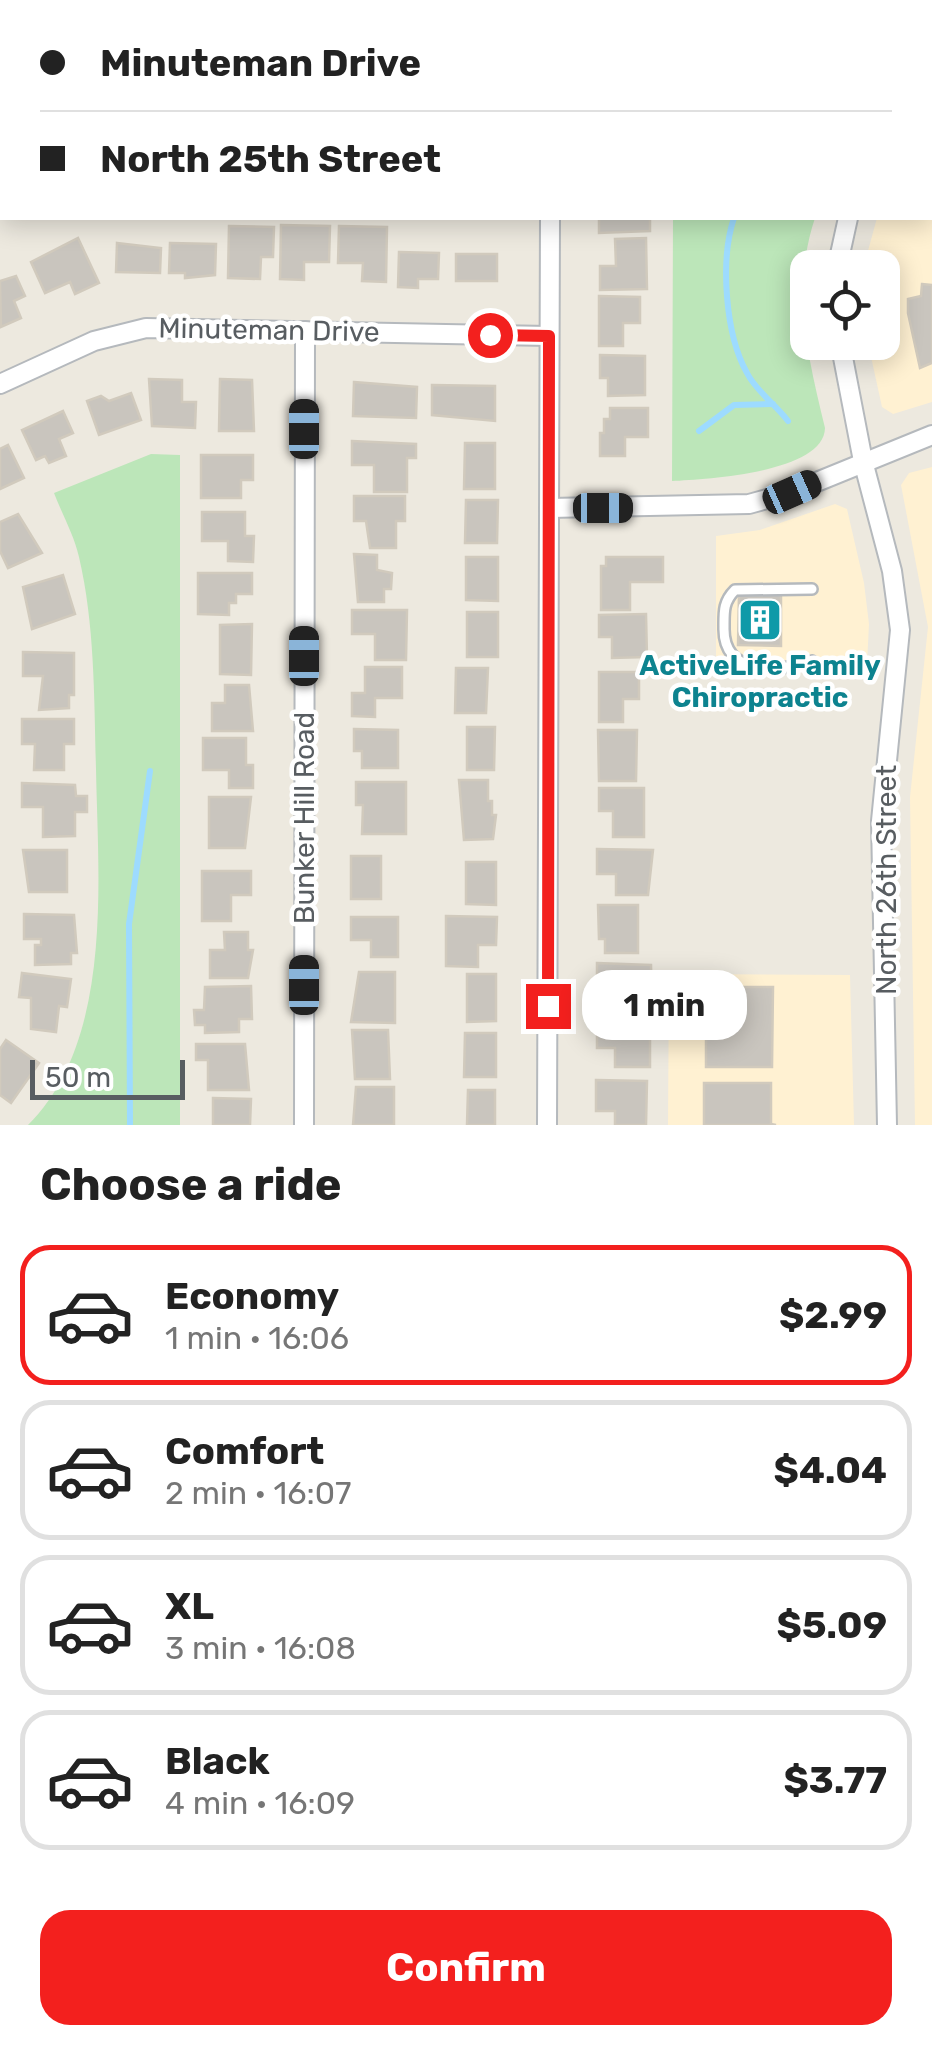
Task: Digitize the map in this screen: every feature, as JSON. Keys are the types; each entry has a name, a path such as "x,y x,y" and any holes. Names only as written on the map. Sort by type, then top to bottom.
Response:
{"street":[{"path":"547,1125 550,220"},
{"path":"841,250 848,220"},
{"name":"Minuteman Drive","path":"0,384 131,330 549,336"},
{"name":"Bunker Hill Road","path":"304,331 304,1125"},
{"name":"North 26th Street","path":"843,360 863,461 892,571 900,630 881,821 887,1125"},
{"path":"549,508 734,507 792,492 932,435"}],"lane":[{"path":"812,590 735,590 724,607 724,638 734,658 748,667 797,667 812,662"}],"shaded area":[{"path":"876,220 932,220 932,402 893,414 882,407 872,360 900,360 900,250 868,250"},
{"path":"932,467 932,1125 915,1125 910,797 928,627 901,485 909,473"},
{"path":"835,504 847,509 864,583 869,624 867,664 716,661 716,536 760,530"},
{"path":"669,974 850,975 854,1125 668,1125"}],"green space":[{"path":"673,220 814,220 807,250 790,250 790,360 810,360 825,428 820,443 785,464 672,481"},
{"path":"151,454 180,455 180,1125 28,1125 56,1090 75,1049 88,1004 98,908 91,635 77,549 54,493"}],"building":[{"path":"599,220 650,220 650,231 599,233"},
{"path":"281,225 330,226 329,262 304,262 304,280 280,279"},
{"path":"229,226 274,227 273,257 261,257 260,279 228,278"},
{"path":"339,226 387,227 386,282 362,281 363,263 338,263"},
{"path":"78,238 99,283 75,294 70,282 45,293 31,262"},
{"path":"646,238 647,289 600,290 600,266 616,266 615,239"},
{"path":"117,243 161,248 160,273 116,272"},
{"path":"170,243 216,244 215,275 185,278 185,273 169,273"},
{"path":"399,252 439,253 438,279 418,279 418,288 398,287"},
{"path":"456,254 497,254 497,281 456,281"},
{"path":"16,276 25,296 14,301 21,318 1,327 0,281"},
{"path":"922,284 932,285 932,363 920,368 908,299 921,296"},
{"path":"599,296 640,297 640,323 623,323 623,346 599,346"},
{"path":"600,355 645,356 645,395 608,396 608,378 600,378"},
{"path":"149,379 182,380 182,402 196,402 195,428 152,426"},
{"path":"220,379 252,380 254,431 219,431"},
{"path":"354,382 417,387 416,418 353,416"},
{"path":"432,385 495,386 495,421 432,415"},
{"path":"131,393 141,420 99,435 87,401 101,396 109,401"},
{"path":"610,408 648,408 648,437 625,437 625,456 600,456 600,433 604,433 604,419 610,419"},
{"path":"63,411 73,433 59,439 66,456 49,463 45,456 36,460 22,430"},
{"path":"352,441 416,444 416,458 407,458 407,492 374,492 374,465 352,465"},
{"path":"465,443 495,443 495,489 464,489"},
{"path":"8,445 24,478 0,489 0,449"},
{"path":"201,455 253,455 253,480 241,480 241,498 201,498"},
{"path":"354,496 405,496 405,521 396,521 396,548 370,548 366,521 354,521"},
{"path":"466,500 498,500 497,543 465,543"},
{"path":"202,512 245,512 245,536 254,536 253,562 228,561 228,541 202,541"},
{"path":"18,514 42,553 8,568 0,551 0,522"},
{"path":"354,554 377,555 377,570 392,573 391,589 384,589 384,602 358,602"},
{"path":"466,557 498,557 498,601 466,600"},
{"path":"606,557 663,557 663,582 630,582 630,610 601,610 601,566 606,566"},
{"path":"198,573 252,573 252,594 236,594 236,603 229,603 229,615 198,614"},
{"path":"63,575 75,614 32,629 23,587"},
{"name":"ActiveLife Family Chiropractic","path":"739,594 781,594 781,646 738,645"},
{"path":"352,610 407,610 406,660 375,660 375,634 352,634"},
{"path":"467,612 498,612 498,657 467,657"},
{"path":"646,614 647,657 612,658 612,637 599,637 599,615"},
{"path":"252,624 251,675 220,674 220,625"},
{"path":"23,652 74,653 74,695 69,695 69,708 39,710 43,676 23,676"},
{"path":"365,667 402,667 402,698 375,698 375,717 352,716 352,693 365,693"},
{"path":"456,668 488,668 486,713 455,713"},
{"path":"599,672 639,672 639,699 623,699 623,722 599,722"},
{"path":"225,685 249,685 253,731 212,731 212,703 225,703"},
{"path":"22,719 74,719 74,744 64,744 64,770 34,770 35,744 22,744"},
{"path":"467,727 495,727 494,770 467,770"},
{"path":"354,729 398,730 398,768 362,768 362,751 354,751"},
{"path":"598,730 637,730 636,781 599,781"},
{"path":"203,738 246,738 246,765 253,765 253,788 229,788 229,770 203,770"},
{"path":"459,780 488,780 488,801 492,801 492,815 496,815 493,839 464,840"},
{"path":"356,782 406,782 406,834 362,834 363,805 356,805"},
{"path":"22,783 75,785 76,796 87,796 87,812 75,812 75,836 43,837 43,807 22,807"},
{"path":"599,788 644,788 644,837 613,837 613,811 599,811"},
{"path":"209,797 251,797 245,848 209,848"},
{"path":"597,849 653,850 648,895 616,895 616,874 597,874"},
{"path":"23,850 67,850 67,892 29,892"},
{"path":"351,856 381,856 381,899 351,899"},
{"path":"466,862 496,862 496,905 466,904"},
{"path":"202,871 251,871 251,895 231,895 231,921 202,921"},
{"path":"598,905 638,905 638,953 605,953 605,939 599,939"},
{"path":"24,914 74,915 77,953 71,953 71,964 35,965 35,945 41,945 41,939 24,939"},
{"path":"446,916 497,917 496,945 478,945 478,967 446,966"},
{"path":"351,917 398,917 398,957 371,957 371,940 351,940"},
{"path":"224,932 248,932 248,950 253,950 248,978 210,978 210,950 225,950"},
{"path":"597,963 651,965 652,1007 613,1007 613,991 597,991"},
{"path":"359,972 395,972 395,1023 351,1022"},
{"path":"22,973 71,979 67,1007 59,1006 56,1032 31,1029 31,998 19,997"},
{"path":"467,974 496,974 496,1021 467,1022"},
{"path":"251,986 252,1019 239,1019 239,1032 205,1033 205,1025 195,1025 194,1010 204,1010 205,987"},
{"path":"706,987 773,987 772,1067 706,1067"},
{"path":"597,1023 650,1023 650,1067 615,1067 615,1048 597,1048"},
{"path":"352,1030 388,1030 390,1079 355,1079"},
{"path":"465,1033 496,1033 496,1077 464,1077"},
{"path":"6,1040 39,1063 11,1103 0,1095 0,1049"},
{"path":"196,1044 245,1044 249,1090 208,1090 208,1060 196,1060"},
{"path":"596,1080 647,1081 646,1125 615,1125 615,1111 596,1111"},
{"path":"704,1083 771,1083 771,1124 776,1125 704,1125"},
{"path":"356,1087 394,1087 394,1125 353,1125"},
{"path":"468,1090 495,1090 495,1125 467,1125"},
{"path":"213,1098 251,1099 250,1125 213,1125"}],"waterway":[{"path":"734,220 726,275 734,338 751,380 788,421"},
{"path":"699,431 734,405 773,404"},
{"path":"130,1125 129,924 150,771"}],"place":[{"name":"ActiveLife Family Chiropractic","path":"760,620"}],"route":[{"path":"490,335 549,336 548,1006"}]}
